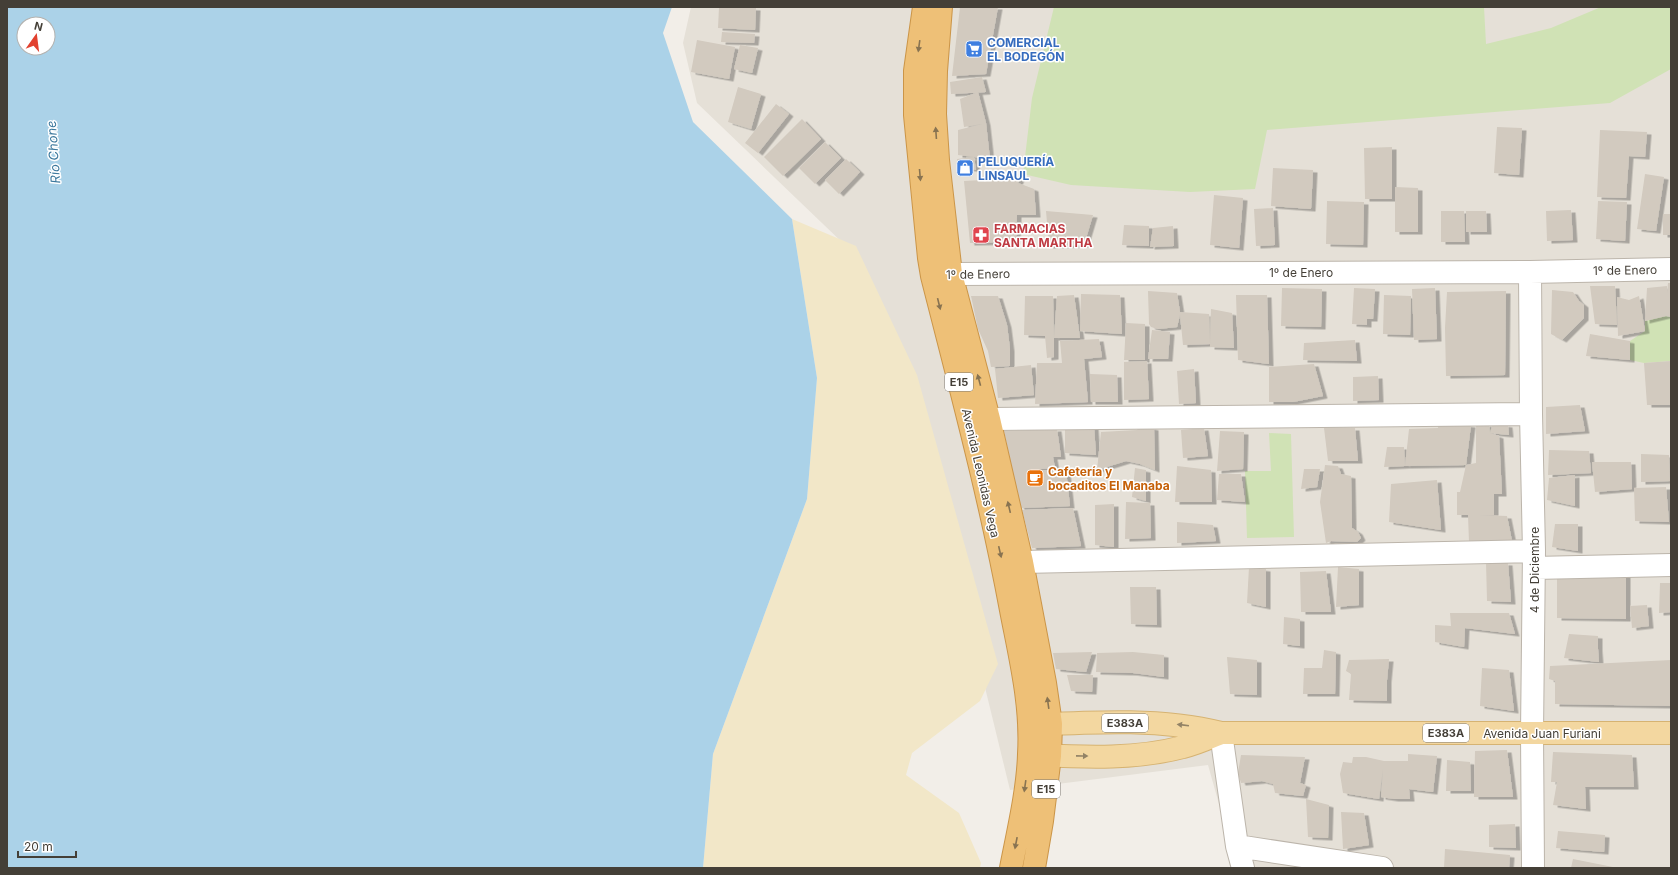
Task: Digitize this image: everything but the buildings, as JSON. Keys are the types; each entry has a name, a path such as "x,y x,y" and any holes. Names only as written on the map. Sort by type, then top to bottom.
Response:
{"highway":[{"name":"Avenida Leonidas Vega","path":"924,7 915,71 915,115 922,199 942,275 1003,564 1025,683 1029,725 1040,755 1042,821 1034,868"},
{"name":"Avenida Leonidas Vega","path":"941,7 936,71 935,114 942,275 989,419 1022,562 1051,724 1021,817 1011,868"}],"main road":[{"name":"Avenida Juan Furiani","path":"1029,725 1097,722 1173,724 1221,733 1671,733"},
{"name":"Avenida Juan Furiani","path":"1040,755 1104,756 1156,752 1184,747 1221,733"}],"street":[{"name":"1º de Enero","path":"942,275 1530,272 1671,269"},
{"name":"4 de Diciembre","path":"1530,272 1534,559 1532,733 1533,868"},
{"path":"989,419 1531,414"},
{"path":"1022,562 1534,559 1671,564"},
{"path":"1221,733 1237,846 1243,868"},
{"path":"1237,846 1382,868"}],"shaded area":[{"path":"691,7 1671,7 1671,868 1237,868 1208,765 1010,790 912,388 847,247 697,103 683,43"}],"green space":[{"path":"1054,7 1484,7 1486,44 1551,28 1601,7 1671,7 1671,69 1610,103 1267,130 1255,189 1190,192 1071,185 1023,174 1032,98"},
{"path":"1666,316 1671,317 1671,361 1644,363 1630,360 1630,341 1645,331 1645,321"},
{"path":"1269,433 1291,434 1294,537 1247,538 1245,471 1271,471"}],"sand":[{"path":"792,219 856,246 917,375 998,664 980,701 912,753 906,775 959,813 981,863 980,868 703,868 713,754 807,499 817,378"}],"water":[{"name":"Río Chone","path":"7,7 672,7 663,33 693,122 792,219 817,378 807,499 713,754 703,868 7,868"}],"place":[{"name":"COMERCIAL EL BODEGÓN","path":"974,49"},
{"name":"PELUQUERÍA LINSAUL","path":"965,168"},
{"name":"FARMACIAS SANTA MARTHA","path":"981,235"},
{"name":"Cafetería y bocaditos El Manaba","path":"1035,478"}]}
